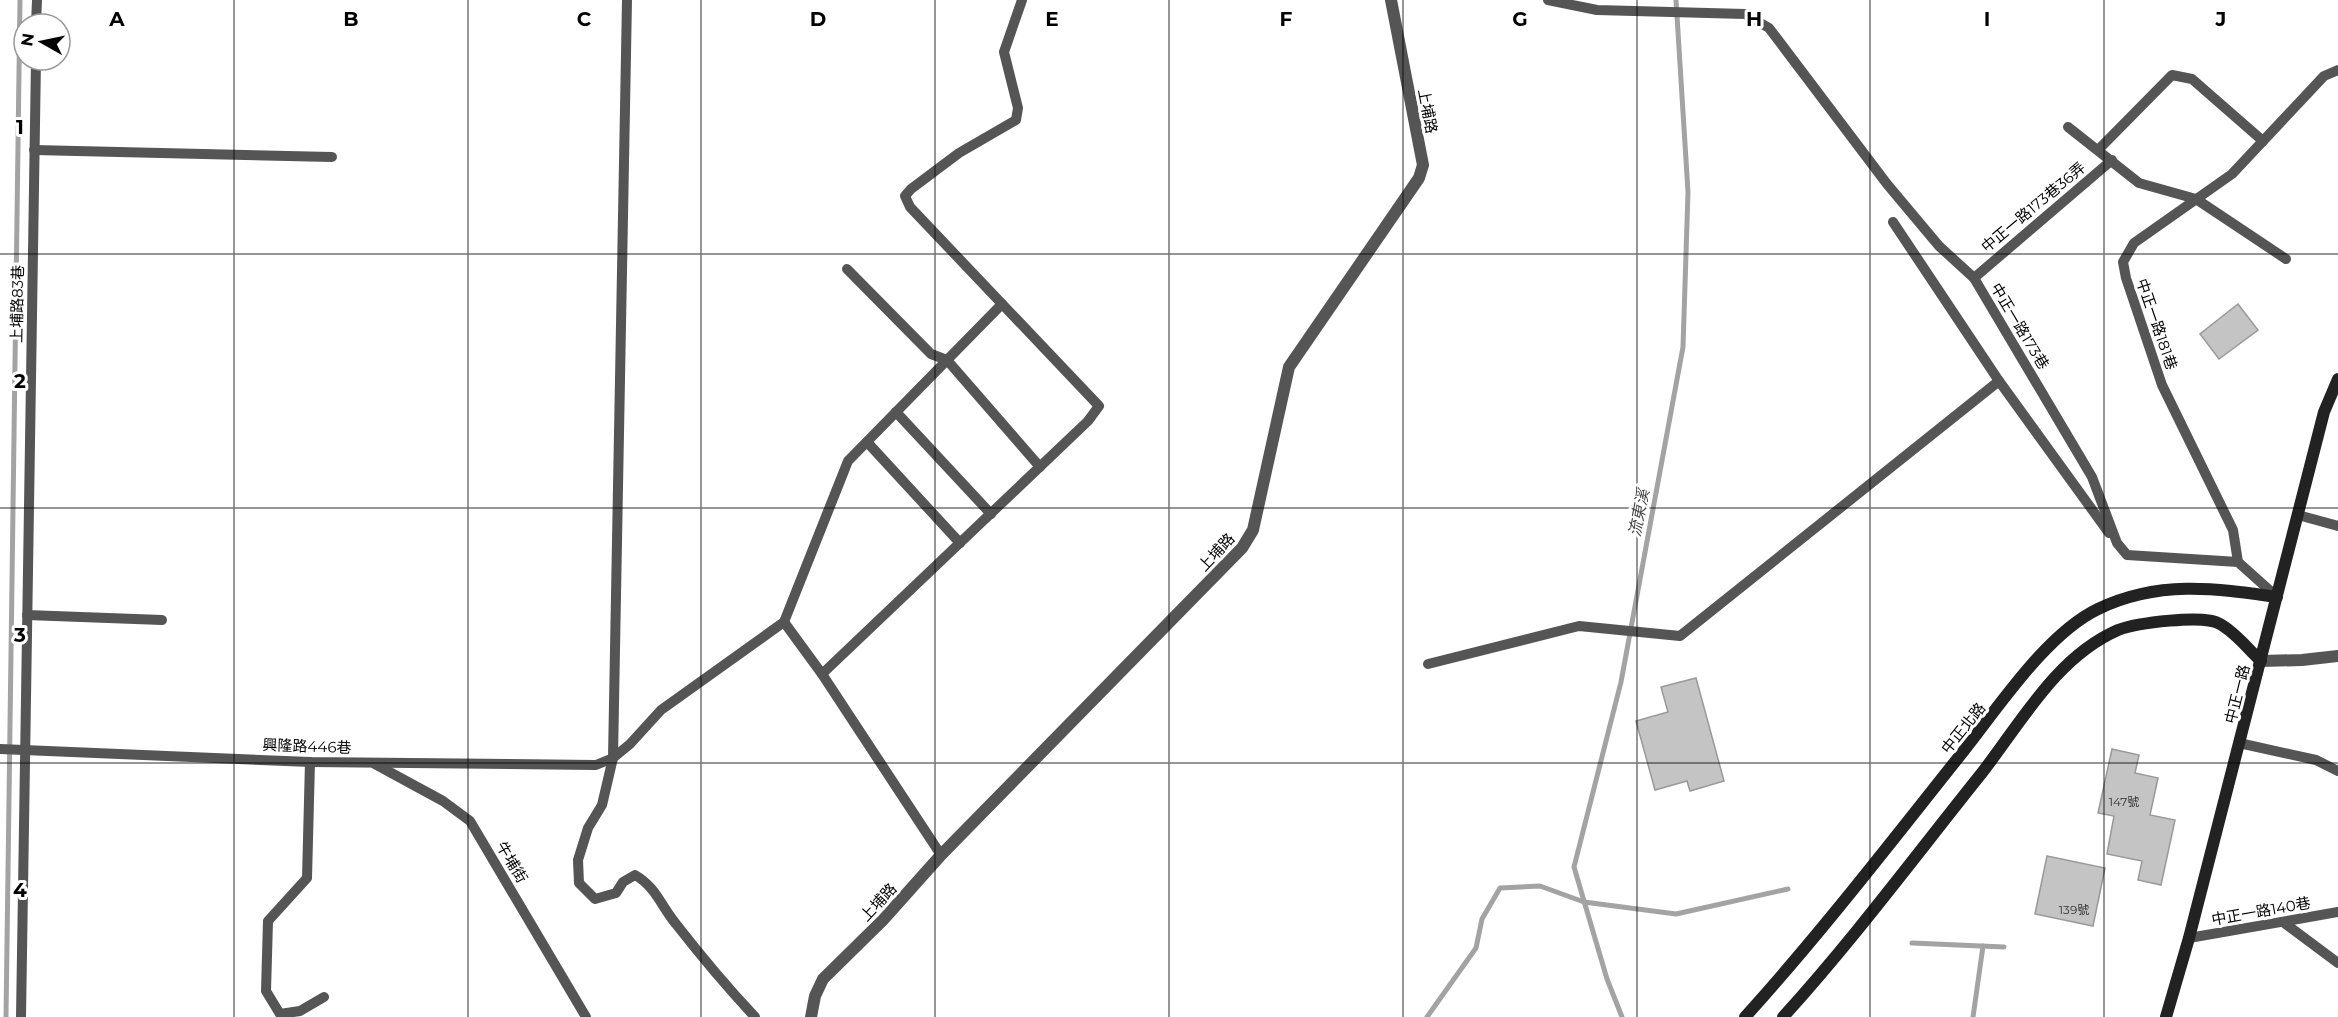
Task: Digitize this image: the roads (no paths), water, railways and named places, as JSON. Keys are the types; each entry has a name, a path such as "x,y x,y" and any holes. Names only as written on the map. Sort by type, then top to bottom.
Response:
{"main road":[{"name":"中正一路","path":"2166,1017 2189,938 2324,412 2338,379"},
{"name":"中正北路","path":"1744,1017 1799,956 2028,670 2078,620 2099,609 2134,596 2176,588 2223,590 2277,597"},
{"path":"1783,1017 1836,956 2048,686 2082,651 2119,630 2149,621 2188,620 2219,622 2260,661"}],"street":[{"name":"上埔路","path":"811,1017 815,996 823,979 883,920 941,855 1242,548 1253,530 1289,367 1419,178 1423,165 1391,0"},
{"path":"2260,661 2338,656"}],"lane":[{"path":"627,0 613,758 602,805 588,828 578,860 579,883 595,898 616,893 623,882 635,875 648,883 674,921 724,984 755,1017"},
{"path":"822,674 1088,421 1099,406 910,207 905,196 959,153 1016,120 1018,108 1004,52 1022,0"},
{"name":"中正一路173巷","path":"1548,0 1597,10 1745,14 1769,28 1887,184 1939,246 1974,278 2092,477 2116,543"},
{"name":"中正一路181巷","path":"2238,562 2234,530 2162,385 2126,278 2123,262 2134,243 2232,174 2324,76 2338,70"},
{"name":"上埔路83巷","path":"21,1017 23,750 36,72"},
{"path":"2099,149 2172,75 2192,79 2263,141"},
{"path":"2068,127 2099,149 2139,183 2196,199 2286,259"},
{"path":"34,150 332,157"},
{"name":"中正一路173巷36弄","path":"1974,278 2112,160"},
{"path":"1893,222 1999,381 2127,555 2238,562 2277,597"},
{"path":"847,269 931,354 947,360 1040,467"},
{"path":"613,758 630,744 661,710 784,622 848,461 1002,304"},
{"path":"1428,664 1579,626 1680,636 1999,381"},
{"path":"896,412 991,514"},
{"path":"867,442 960,543"},
{"path":"2298,515 2338,526"},
{"path":"27,615 162,620"},
{"path":"784,622 822,674 941,855"},
{"path":"2239,743 2316,760 2338,771"},
{"name":"興隆路446巷","path":"0,750 310,762 596,765 613,758"},
{"path":"310,762 307,878 268,921 266,991 280,1014 300,1011 324,997"},
{"name":"牛埔街","path":"373,762 443,801 470,821 586,1017"},
{"name":"中正一路140巷","path":"2189,938 2338,912"},
{"path":"2283,922 2338,963"}],"waterway":[{"path":"6,1017 20,0"},
{"name":"流東溪","path":"1622,1017 1607,979 1574,867 1621,682 1683,347 1688,192 1676,0"},
{"path":"1427,1017 1476,948 1482,919 1500,888 1540,886 1584,902 1676,914 1788,889"},
{"path":"1912,943 2004,947"},
{"path":"1973,1017 1983,946"}]}
